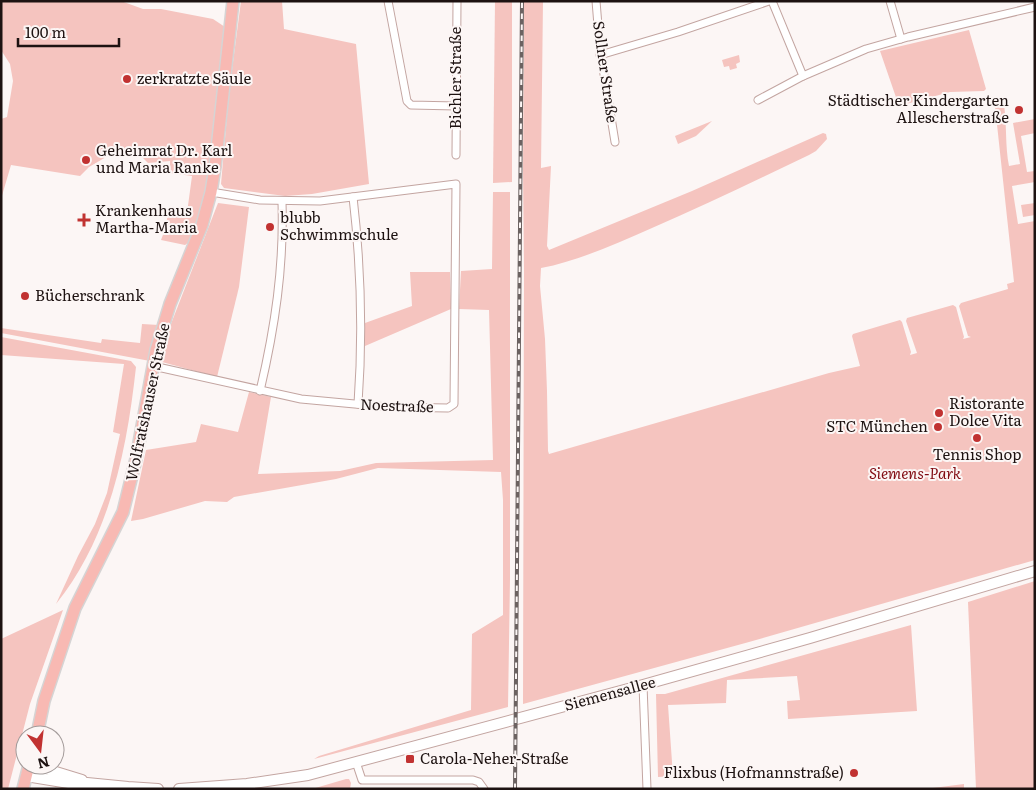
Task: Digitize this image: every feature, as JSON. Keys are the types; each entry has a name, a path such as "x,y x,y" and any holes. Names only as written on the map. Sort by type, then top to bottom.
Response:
{"main road":[{"name":"Wolfratshauser Straße","path":"38,725 44,700 75,608 123,512 136,459 156,350 170,304 202,225 211,192 233,1"},
{"name":"Siemensallee","path":"179,789 247,786 300,777 643,685 810,638 1035,571"},
{"path":"23,789 27,775"},
{"path":"44,775 74,784 87,783 128,788 158,789"},
{"path":"63,775 87,783"}],"street":[{"path":"388,1 407,101 411,105 456,106"},
{"name":"Bichler Straße","path":"456,155 457,1"},
{"name":"Sollner Straße","path":"596,1 600,55 615,142"},
{"path":"600,55 678,32 770,1 803,76"},
{"path":"890,1 901,39"},
{"path":"758,100 803,76 866,49 1035,7"},
{"name":"Noestraße","path":"153,366 301,400 387,407 448,408 454,404 456,184 353,197"},
{"path":"211,192 282,202 320,201 353,197 361,294 358,404"},
{"path":"260,391 278,300 282,258 282,202"},
{"path":"643,685 647,789"},
{"path":"356,762 362,780 473,780 479,782 484,789"}],"green space":[{"path":"1,1 121,1 143,9 161,9 213,19 225,27 208,188 189,242 185,245 161,240 166,227 168,212 187,213 192,176 170,173 170,161 148,163 140,155 118,150 89,167 80,176 11,165 1,199 1,119 7,117 13,81 10,64 1,50"},
{"path":"241,1 282,1 284,29 356,44 369,184 312,194 285,196 224,188 221,184 229,93"},
{"path":"495,1 512,1 512,182 493,183"},
{"name":"Siemens-Park","path":"524,1 543,1 541,168 551,166 547,246 549,250 692,191 823,133 826,134 827,139 816,151 809,155 692,210 598,251 541,268 540,286 545,339 549,454 829,373 860,366 853,334 900,320 911,352 910,355 917,353 906,321 907,318 953,305 956,307 963,339 971,337 968,336 959,306 961,303 1008,289 1007,284 1014,282 995,106 1004,105 1009,166 1020,164 1013,123 1035,119 1035,133 1021,136 1027,172 1035,171 1035,182 1012,186 1018,224 1035,221 1035,560 749,642 523,704"},
{"path":"969,30 986,89 984,91 950,92 899,106 880,51"},
{"path":"739,55 740,62 736,64 737,68 730,70 729,66 724,67 722,60"},
{"path":"712,121 696,136 678,144 675,136"},
{"path":"493,192 510,192 510,579 508,707 314,759 471,710 472,634 503,615 503,500 501,472 378,468 336,479 234,497 227,502 205,501 131,521 146,450 196,442 201,424 238,432 249,392 271,397 258,474 340,471 376,463 493,460 489,310 459,309 461,271 492,269"},
{"path":"218,203 249,207 239,287 217,377 162,362 169,329"},
{"path":"1035,203 1035,215 1023,217 1021,205"},
{"path":"410,272 450,272 451,309 365,346 365,323 412,306"},
{"path":"142,324 159,325 150,361 1,333 1,328 101,343 102,339 140,343"},
{"path":"1,337 131,361 136,367 121,460 103,521 75,578 56,604 95,524 107,493 120,434 113,432 124,364 1,355"},
{"path":"1035,581 1035,789 976,789 968,602"},
{"path":"63,610 30,704 25,725 15,725 15,762 8,789 1,789 1,639"},
{"path":"911,625 917,711 788,719 787,701 800,700 797,676 727,680 726,703 668,705 673,776 658,777 656,694 665,694"},
{"path":"349,779 351,783 350,789 312,789"},
{"path":"964,784 964,789 925,789"}],"railway":[{"path":"515,789 522,1"}],"place":[{"name":"zerkratzte Säule","path":"127,79"},
{"name":"Städtischer Kindergarten Allescherstraße","path":"1019,110"},
{"name":"Geheimrat Dr. Karl und Maria Ranke","path":"86,160"},
{"name":"Krankenhaus Martha-Maria","path":"84,220"},
{"name":"blubb Schwimmschule","path":"270,227"},
{"name":"Bücherschrank","path":"25,296"},
{"name":"Ristorante Dolce Vita","path":"939,413"},
{"name":"STC München","path":"938,427"},
{"name":"Tennis Shop","path":"977,438"},
{"name":"Carola-Neher-Straße","path":"410,759"},
{"name":"Flixbus (Hofmannstraße)","path":"854,773"}]}
